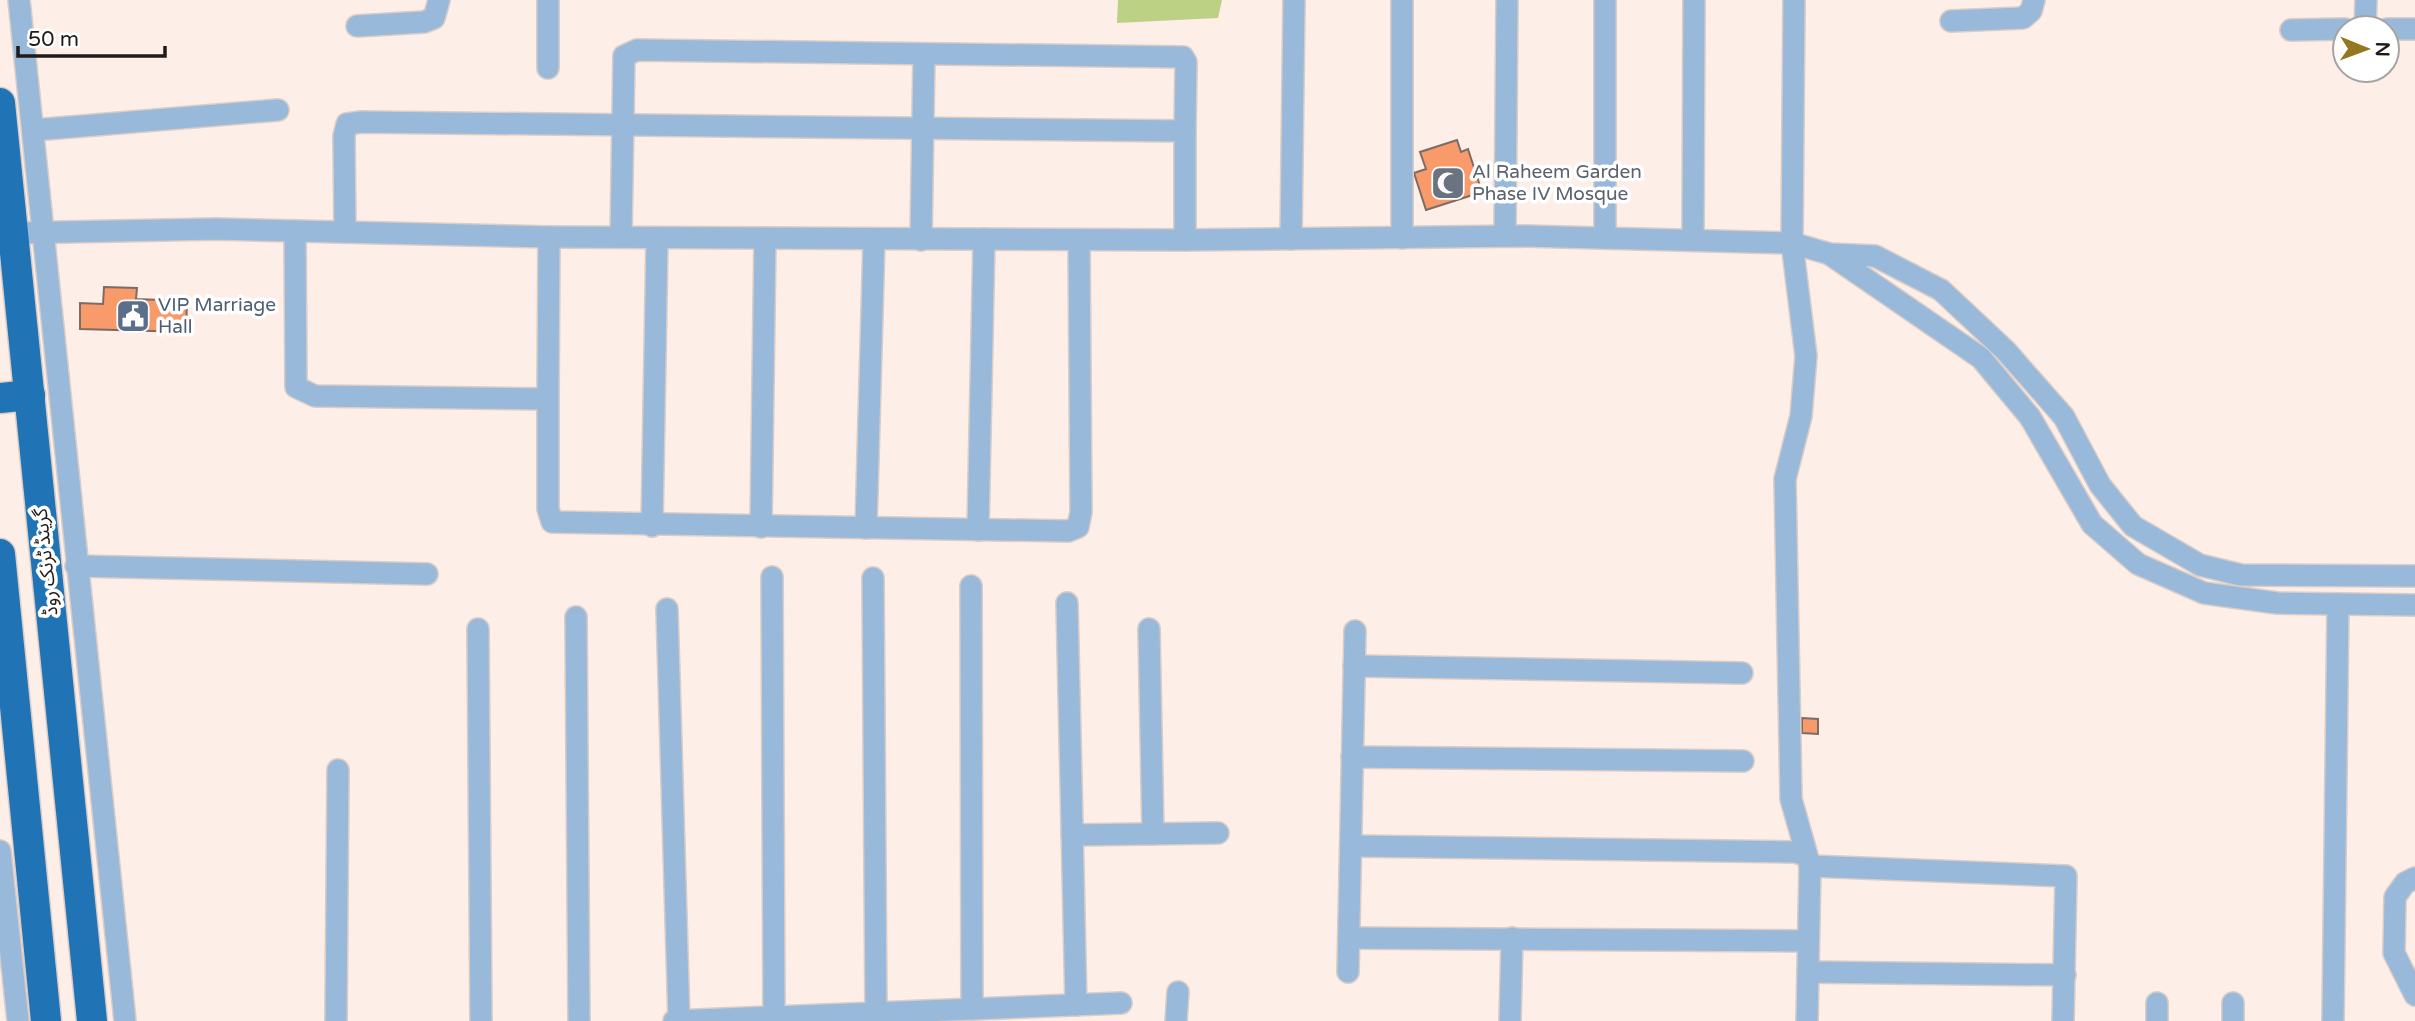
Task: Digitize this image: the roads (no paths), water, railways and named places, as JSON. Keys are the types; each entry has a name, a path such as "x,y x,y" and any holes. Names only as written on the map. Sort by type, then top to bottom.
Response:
{"highway":[{"name":"گرینڈ ٹرنک روڈ","path":"0,103 92,1021"},
{"path":"0,398 30,396"},
{"path":"0,554 7,699 46,1021"}],"street":[{"path":"19,0 125,1021"},
{"path":"357,26 424,22 434,18 439,0"},
{"path":"548,0 548,68"},
{"path":"1291,239 1294,0"},
{"path":"1402,0 1402,237"},
{"path":"1505,236 1507,0"},
{"path":"1605,0 1605,238"},
{"path":"1693,239 1694,0"},
{"path":"1794,0 1792,243 1806,356 1801,416 1785,479 1791,799 1807,861 1807,1021"},
{"path":"1951,21 2022,18 2031,11 2034,0"},
{"path":"2291,30 2331,29"},
{"path":"621,237 624,56 628,52 1183,57 1186,62 1185,240"},
{"path":"920,240 924,55"},
{"path":"34,130 278,110"},
{"path":"345,232 344,136 347,124 1185,131"},
{"path":"13,233 44,230 295,231 874,240 1505,236 1792,243 1829,254 1875,256 1941,290 2006,351 2064,417 2100,485 2133,526 2200,565 2241,576 2415,576"},
{"path":"295,231 296,387 304,394 548,399"},
{"path":"549,237 548,509 552,522 652,526 1068,531 1079,527 1079,240"},
{"path":"652,526 657,238"},
{"path":"761,527 765,239"},
{"path":"866,528 874,240"},
{"path":"978,530 984,240"},
{"path":"1829,254 1980,358 2030,417 2092,524 2138,564 2204,593 2277,603 2415,606"},
{"path":"76,566 427,574"},
{"path":"2277,603 2279,575"},
{"path":"772,577 774,1017"},
{"path":"873,578 876,1013"},
{"path":"971,586 972,1009"},
{"path":"1067,603 1076,1005"},
{"path":"2333,1021 2338,604"},
{"path":"667,610 677,1021 1121,1003"},
{"path":"576,617 579,1021"},
{"path":"478,629 481,1021"},
{"path":"1149,629 1153,834"},
{"path":"1348,972 1355,631"},
{"path":"1354,666 1742,673"},
{"path":"1352,757 1743,761"},
{"path":"336,1021 338,771"},
{"path":"1072,835 1218,833"},
{"path":"1351,846 1794,852 1807,861 2066,876 2063,1021"},
{"path":"0,851 18,1021"},
{"path":"2415,878 2406,883 2395,897 2395,953 2415,995"},
{"path":"1349,938 1807,941"},
{"path":"1510,1021 1512,938"},
{"path":"1808,972 2064,975"},
{"path":"1176,1021 1178,992"}],"place":[{"name":"Al Raheem Garden Phase IV Mosque","path":"1448,183"},
{"name":"VIP Marriage Hall","path":"133,316"}]}
